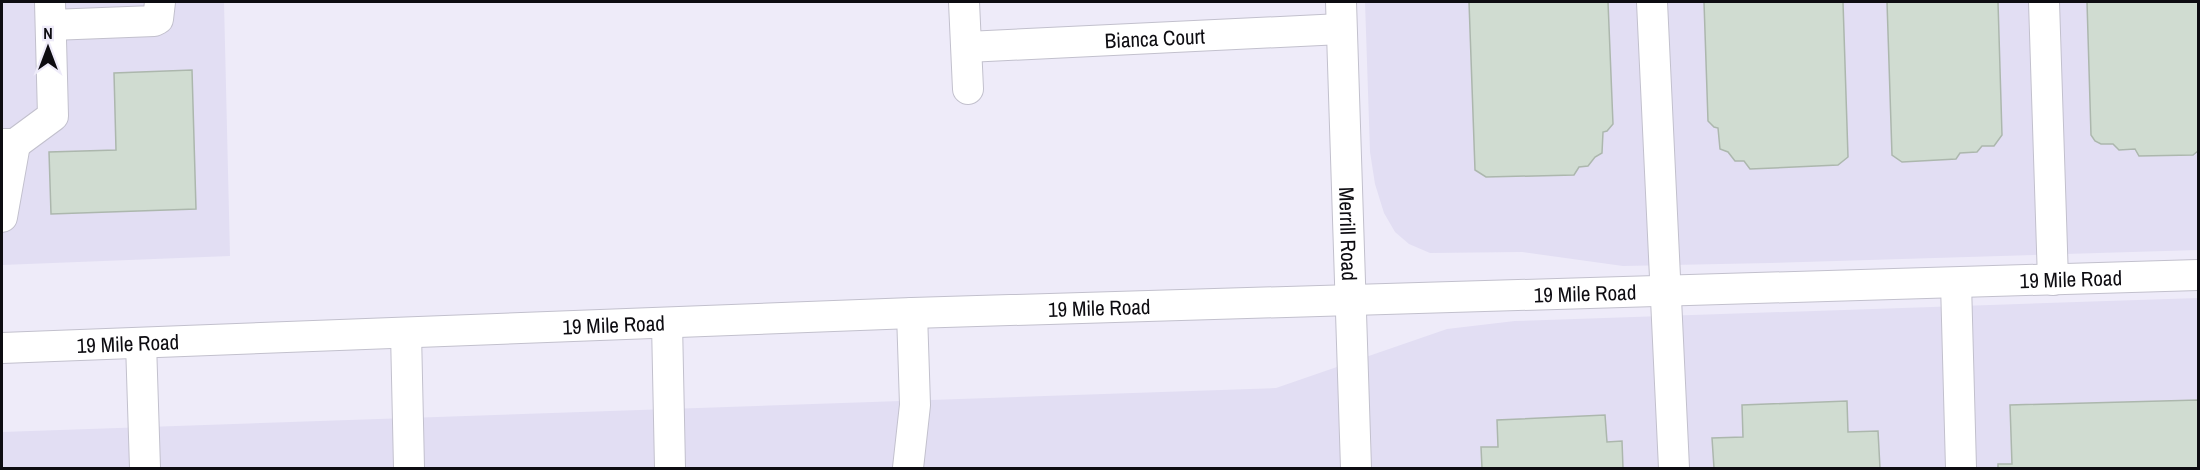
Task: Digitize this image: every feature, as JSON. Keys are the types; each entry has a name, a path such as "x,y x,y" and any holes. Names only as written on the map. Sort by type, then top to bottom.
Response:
{"street":[{"path":"2,217 8,144 53,116 50,13 154,21 160,14 160,2"},
{"path":"964,2 968,89"},
{"path":"1652,2 1674,468"},
{"path":"2044,2 2053,280"},
{"name":"Bianca Court","path":"967,47 1341,15"},
{"name":"Merrill Road","path":"1341,15 1356,468"},
{"name":"19 Mile Road","path":"2,348 912,314 2199,275"},
{"path":"1956,283 1960,468"},
{"path":"908,468 915,405 912,314"},
{"path":"667,323 670,468"},
{"path":"406,333 409,468"},
{"path":"141,343 146,468"}],"shaded area":[{"path":"2,2 224,2 230,256 2,265"},
{"path":"1365,2 2198,2 2198,250 1623,266 1522,252 1430,253 1409,244 1395,232 1384,213 1375,184 1370,152"},
{"path":"2198,298 2198,468 2,468 2,432 1276,388 1447,329 1515,321"}],"building":[{"path":"1469,2 1608,2 1613,124 1603,132 1602,153 1595,157 1588,166 1579,167 1574,175 1486,177 1475,170"},
{"path":"1704,2 1843,2 1848,157 1838,165 1750,169 1744,161 1735,161 1728,152 1720,149 1718,128 1708,121"},
{"path":"1887,2 1998,2 2002,135 1994,146 1982,146 1977,152 1960,153 1956,159 1902,162 1892,155"},
{"path":"2087,2 2198,2 2198,151 2193,155 2139,156 2135,149 2119,150 2113,144 2101,144 2095,141 2091,135"},
{"path":"192,70 196,209 51,214 49,152 116,150 114,73"},
{"path":"2198,400 2198,468 1998,468 1998,464 2012,464 2010,405"},
{"path":"1847,401 1848,432 1878,431 1880,468 1714,468 1712,438 1743,437 1742,405"},
{"path":"1605,415 1607,442 1622,441 1623,468 1482,468 1481,447 1498,447 1497,420"}]}
